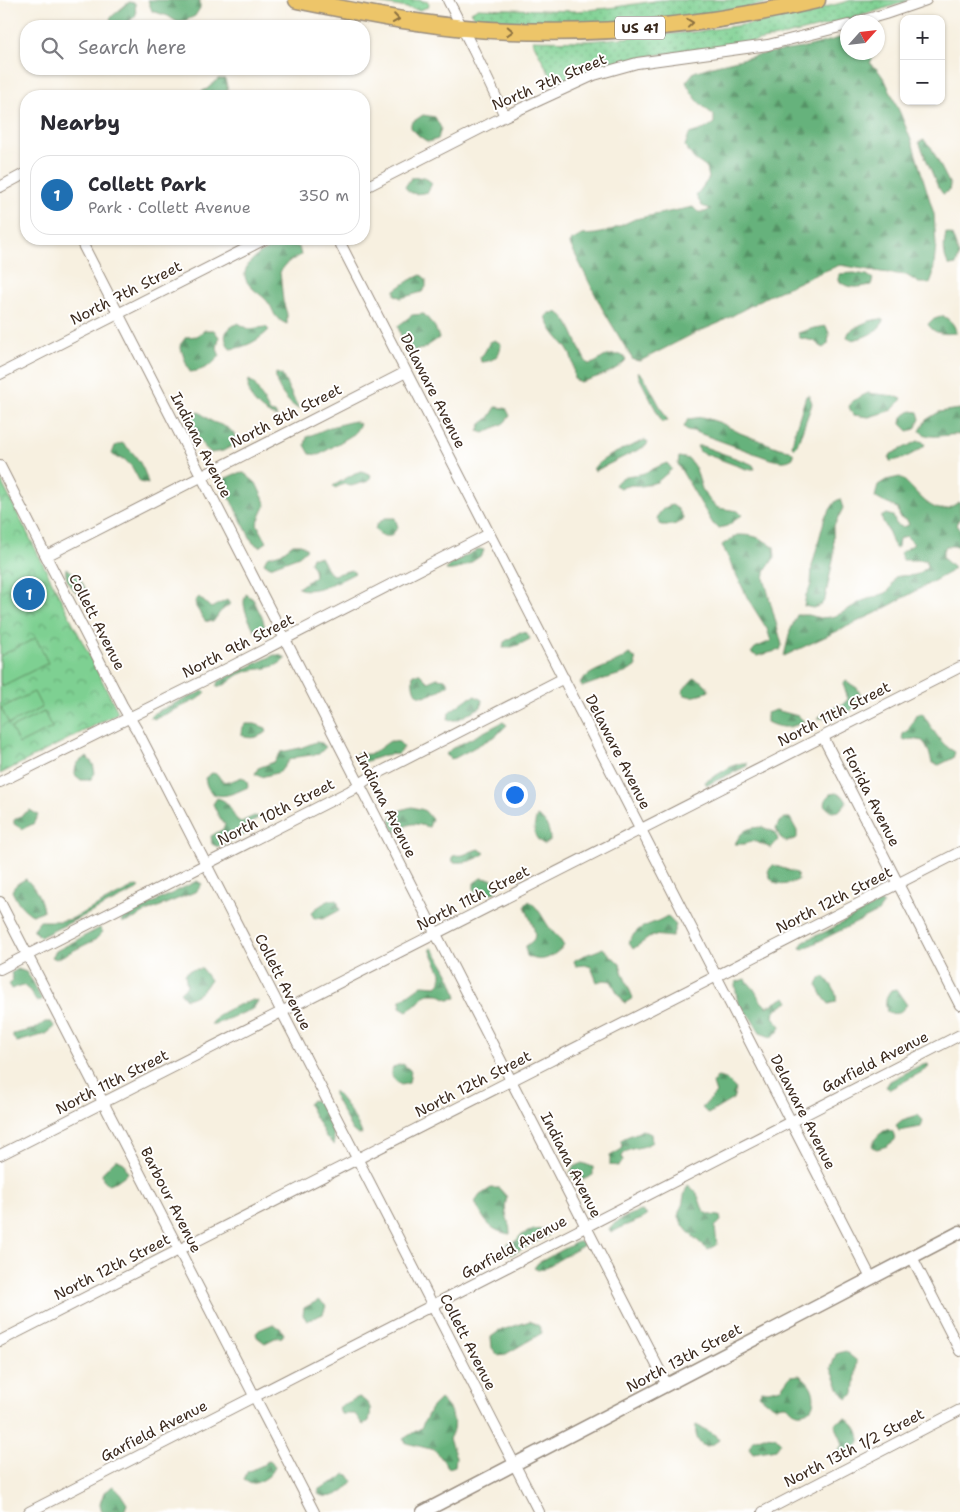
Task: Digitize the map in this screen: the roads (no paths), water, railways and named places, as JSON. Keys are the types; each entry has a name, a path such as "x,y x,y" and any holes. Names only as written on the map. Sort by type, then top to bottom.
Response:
{"main road":[{"name":"US 41","path":"297,0 382,16 462,27 572,32 635,29 712,21 817,0"}],"street":[{"path":"448,0 505,116"},
{"path":"882,15 926,0"},
{"name":"North 7th Street","path":"370,185 505,116 594,75 629,65 768,45 840,27"},
{"path":"0,187 20,176"},
{"name":"Indiana Avenue","path":"83,245 667,1385"},
{"name":"North 7th Street","path":"0,374 253,245"},
{"name":"Delaware Avenue","path":"341,245 872,1278"},
{"name":"North 8th Street","path":"46,556 406,372"},
{"name":"Collett Avenue","path":"0,466 539,1512"},
{"name":"North 9th Street","path":"0,782 207,679 488,534"},
{"name":"North 11th Street","path":"0,1156 960,667"},
{"name":"North 10th Street","path":"0,968 350,791 369,778 564,678"},
{"name":"Florida Avenue","path":"823,737 960,1005"},
{"name":"North 12th Street","path":"0,1341 960,852"},
{"name":"Barbour Avenue","path":"0,902 314,1512"},
{"name":"Garfield Avenue","path":"29,1512 960,1035"},
{"name":"North 13th Street","path":"423,1512 960,1232"},
{"path":"912,1257 960,1351"},
{"name":"North 13th 1/2 Street","path":"762,1512 960,1410"}],"place":[{"name":"Collett Park","path":"29,594"}]}
